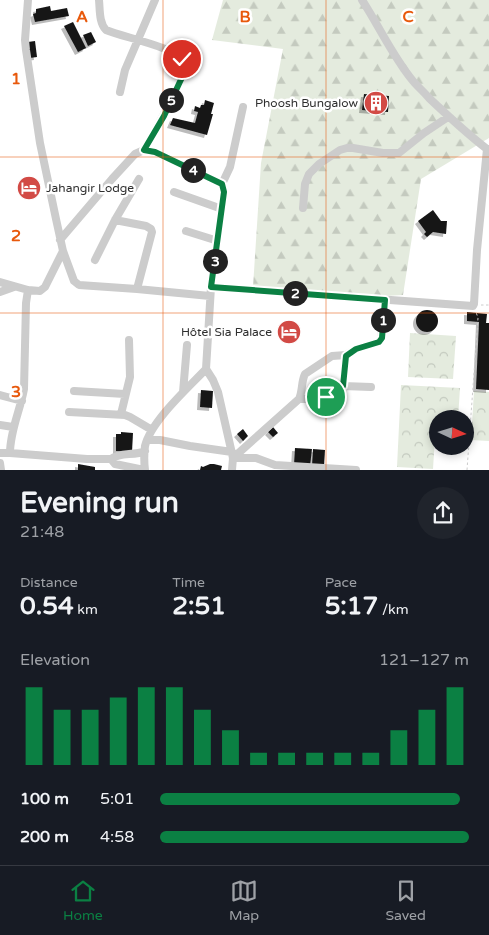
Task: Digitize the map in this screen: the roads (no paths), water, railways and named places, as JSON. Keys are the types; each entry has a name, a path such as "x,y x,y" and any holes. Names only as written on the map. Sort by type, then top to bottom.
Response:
{"street":[{"path":"28,0 25,40 40,143 60,240 76,284 210,296"},
{"path":"99,0 101,23 106,30 170,52 185,63 186,67 164,116 144,150"},
{"path":"120,92 125,70 155,0"},
{"path":"211,287 473,306 488,149 448,117 413,82 362,0"},
{"path":"232,470 232,455 218,392 206,369 210,296 224,192 222,184 230,166 243,107"},
{"path":"303,208 305,184 309,174 319,164 340,150 353,148 383,153 399,153 448,117"},
{"path":"60,240 123,166 135,154 144,150 155,152 222,184"},
{"path":"95,260 115,220 139,179"},
{"path":"174,192 222,209"},
{"path":"115,220 146,226 152,232 137,289"},
{"path":"186,231 218,241"},
{"path":"0,282 28,290 40,291 45,287 63,251"},
{"path":"0,292 14,286"},
{"path":"10,453 13,427 24,389 28,290"},
{"path":"232,455 299,398 305,374 332,356 346,356 356,349 379,342 382,338 385,300"},
{"path":"121,414 130,377 129,340"},
{"path":"183,392 187,345"},
{"path":"343,386 346,356"},
{"path":"111,459 115,464 144,470 145,451 152,430 172,403 206,369"},
{"path":"299,398 320,399 332,394 343,386 371,387"},
{"path":"74,391 125,394"},
{"path":"0,395 22,401"},
{"path":"69,412 121,414 152,430"},
{"path":"0,425 13,427"},
{"path":"148,440 160,440 256,458 275,465 356,470"},
{"path":"0,453 111,459 115,455 137,454 145,451"},
{"path":"0,463 1,470"}],"place":[{"name":"Phoosh Bungalow","path":"376,103"},
{"name":"Jahangir Lodge","path":"29,188"},
{"name":"Hôtel Sia Palace","path":"289,332"}]}
